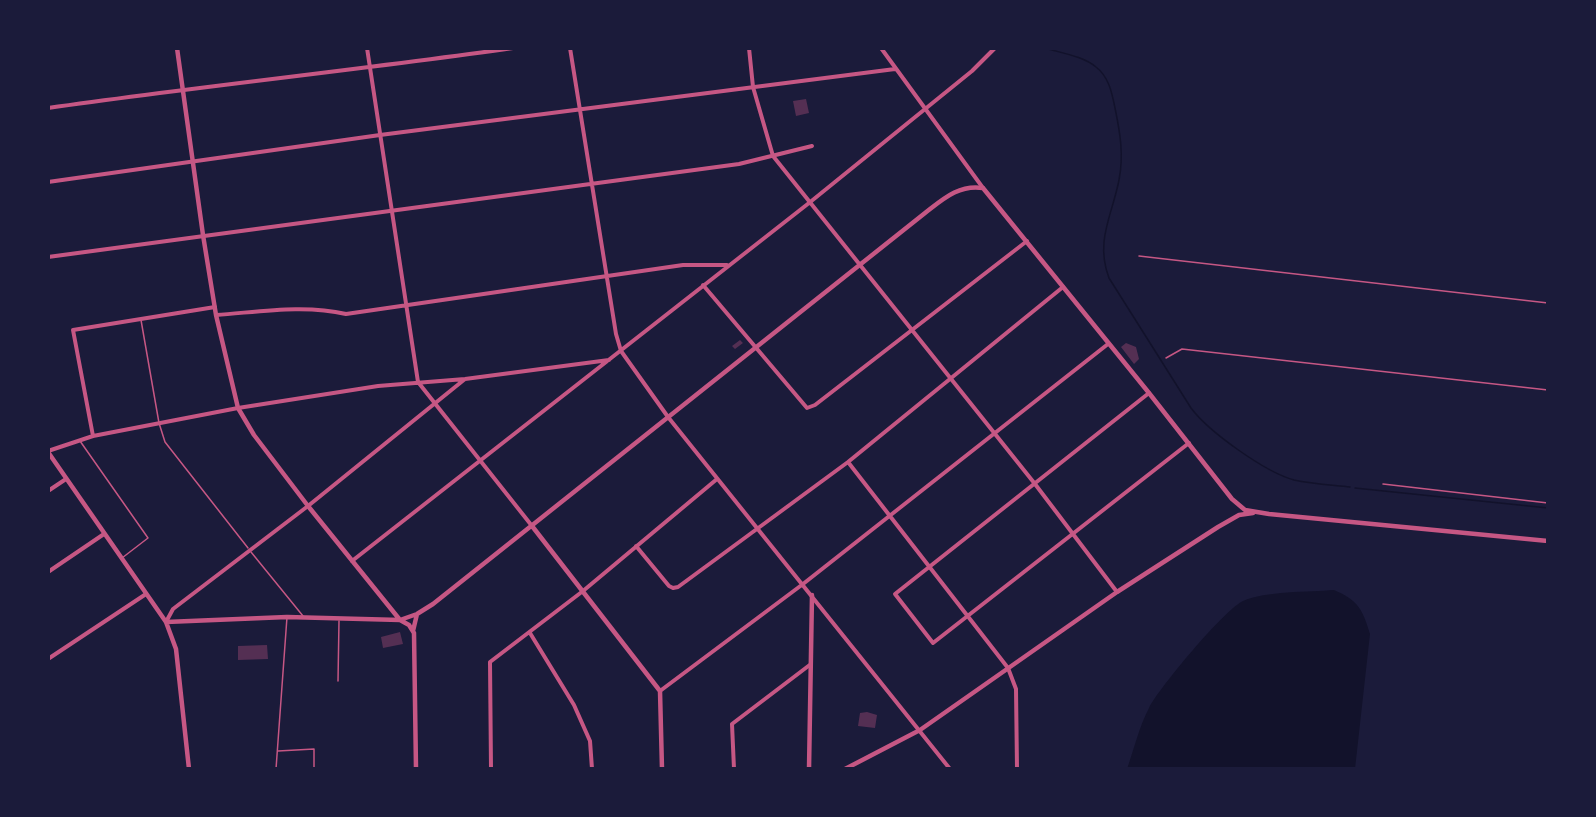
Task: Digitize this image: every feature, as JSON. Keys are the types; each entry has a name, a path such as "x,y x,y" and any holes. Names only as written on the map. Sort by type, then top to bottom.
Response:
{"street":[{"path":"177,48 216,315 238,408 254,435 308,506 400,620 413,631 416,638 416,769"},
{"path":"367,48 418,382 660,691 662,769"},
{"path":"48,108 183,89 370,69 513,48"},
{"path":"570,48 616,334 621,351 668,417 950,769"},
{"path":"749,48 753,87 773,156 1035,484 1117,592"},
{"path":"881,48 983,188 1236,504 1256,513"},
{"path":"352,561 479,459 610,360 727,265 809,203 972,71 995,48"},
{"path":"48,182 380,135 895,69"},
{"path":"48,257 739,164 812,147"},
{"path":"166,622 287,617 400,620 417,614 433,604 951,194 970,187 983,188"},
{"path":"703,285 807,408 815,405 1027,241"},
{"path":"216,315 306,309 327,309 346,314 683,265 727,265"},
{"path":"636,546 669,586 678,587 848,462 1063,287"},
{"path":"93,436 73,330 215,307"},
{"path":"660,691 803,584 1108,344"},
{"path":"189,769 176,649 166,622 48,452 93,436 238,408 378,386 465,379 610,360"},
{"path":"166,622 173,609 308,506 465,379"},
{"path":"1149,393 895,594 933,643 1189,443"},
{"path":"848,462 1008,668 1016,689 1017,769"},
{"path":"491,769 490,662 583,591 717,478"},
{"path":"48,491 66,479"},
{"path":"845,769 920,730 1117,592 1228,521 1243,514 1256,513 1548,541"},
{"path":"48,572 104,534"},
{"path":"48,659 146,594"},
{"path":"809,769 812,595"},
{"path":"413,631 417,614"},
{"path":"530,633 574,705 590,741 592,769"},
{"path":"734,769 732,724 811,663"}],"lane":[{"path":"1139,256 1548,303"},
{"path":"141,319 159,423 165,442 303,617"},
{"path":"1166,358 1182,349 1548,390"},
{"path":"80,441 148,538 121,559"},
{"path":"1383,484 1548,503"},
{"path":"276,769 287,617"},
{"path":"338,681 339,617"},
{"path":"277,751 314,749 314,769"}],"shaded area":[{"path":"1334,590 1354,602 1365,618 1370,634 1355,769 1127,769 1142,723 1155,698 1193,650 1234,607 1243,601 1263,595"}],"building":[{"path":"806,99 809,113 796,116 793,101"},
{"path":"740,340 743,343 735,349 732,346"},
{"path":"1126,343 1136,347 1139,359 1134,364 1121,347"},
{"path":"400,632 403,644 383,648 381,637"},
{"path":"267,645 268,659 238,660 238,646"},
{"path":"867,712 877,715 875,728 858,726 860,713"}],"waterway":[{"path":"1045,48 1091,63 1104,76 1109,86 1121,144 1121,162 1119,180 1104,240 1105,265 1109,278 1191,408 1199,418 1238,450 1282,476 1294,480 1350,487"},
{"path":"1355,488 1548,508"}]}
